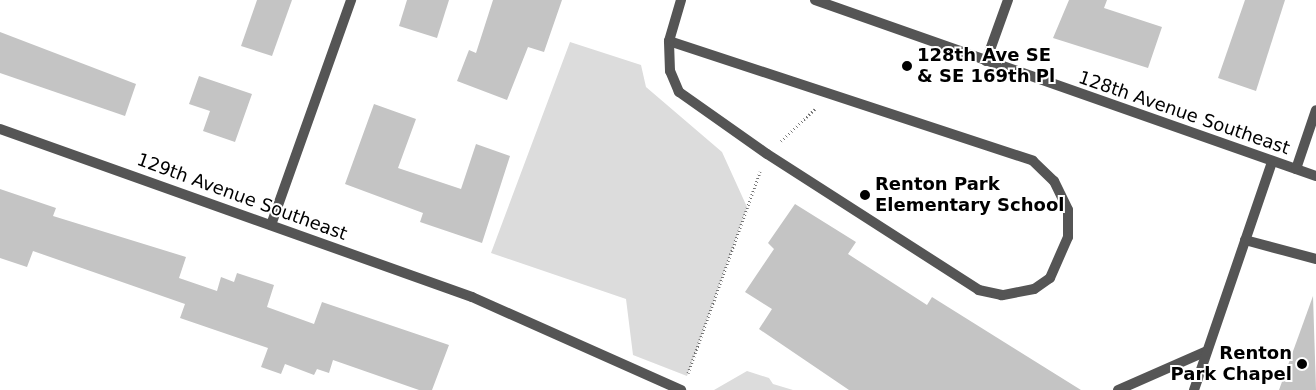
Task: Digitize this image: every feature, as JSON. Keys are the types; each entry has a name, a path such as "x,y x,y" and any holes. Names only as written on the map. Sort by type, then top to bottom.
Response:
{"street":[{"path":"271,225 351,0"},
{"path":"669,41 1033,161 1054,181 1068,210 1068,237 1050,278 1034,289 1002,295 979,290 767,154 679,92 670,71 669,41 681,0"},
{"name":"128th Avenue Southeast","path":"815,0 1316,176"},
{"path":"986,61 1008,0"},
{"path":"1296,169 1316,110"},
{"name":"129th Avenue Southeast","path":"0,129 472,297 683,386"},
{"path":"1194,390 1272,162"},
{"path":"1245,240 1316,259"},
{"path":"1118,390 1207,351"}],"path":[{"path":"683,386 767,154 830,95"}],"shaded area":[{"path":"570,42 641,65 646,87 722,152 747,207 687,376 633,355 626,299 491,253"},
{"path":"747,371 769,378 773,384 793,390 714,390"}],"building":[{"path":"257,0 292,0 272,56 241,46"},
{"path":"407,0 449,0 437,38 399,26"},
{"path":"493,0 562,0 544,52 528,47 507,100 457,81 469,50 476,53"},
{"path":"1069,0 1107,0 1104,8 1162,27 1148,68 1053,38"},
{"path":"1245,0 1285,0 1256,91 1218,78"},
{"path":"0,32 136,84 125,116 0,73"},
{"path":"199,76 252,94 235,142 203,131 210,111 189,104"},
{"path":"374,104 416,119 398,168 461,189 476,144 510,156 482,243 420,222 423,213 345,184"},
{"path":"0,189 56,208 53,216 186,257 179,278 217,291 221,277 234,282 237,273 274,285 267,307 314,324 322,302 449,345 432,390 419,390 333,360 329,373 317,369 314,375 285,364 281,374 261,367 268,348 180,318 185,304 33,251 27,267 0,258"},
{"path":"795,204 856,242 848,254 927,305 932,297 1081,390 849,390 759,329 772,309 745,292 774,249 768,243"},
{"name":"Renton Park Chapel","path":"1313,296 1316,390 1279,390"}],"place":[{"name":"128th Ave SE & SE 169th Pl","path":"907,66"},
{"name":"Renton Park Elementary School","path":"865,195"},
{"name":"Renton Park Chapel","path":"1302,364"}]}
